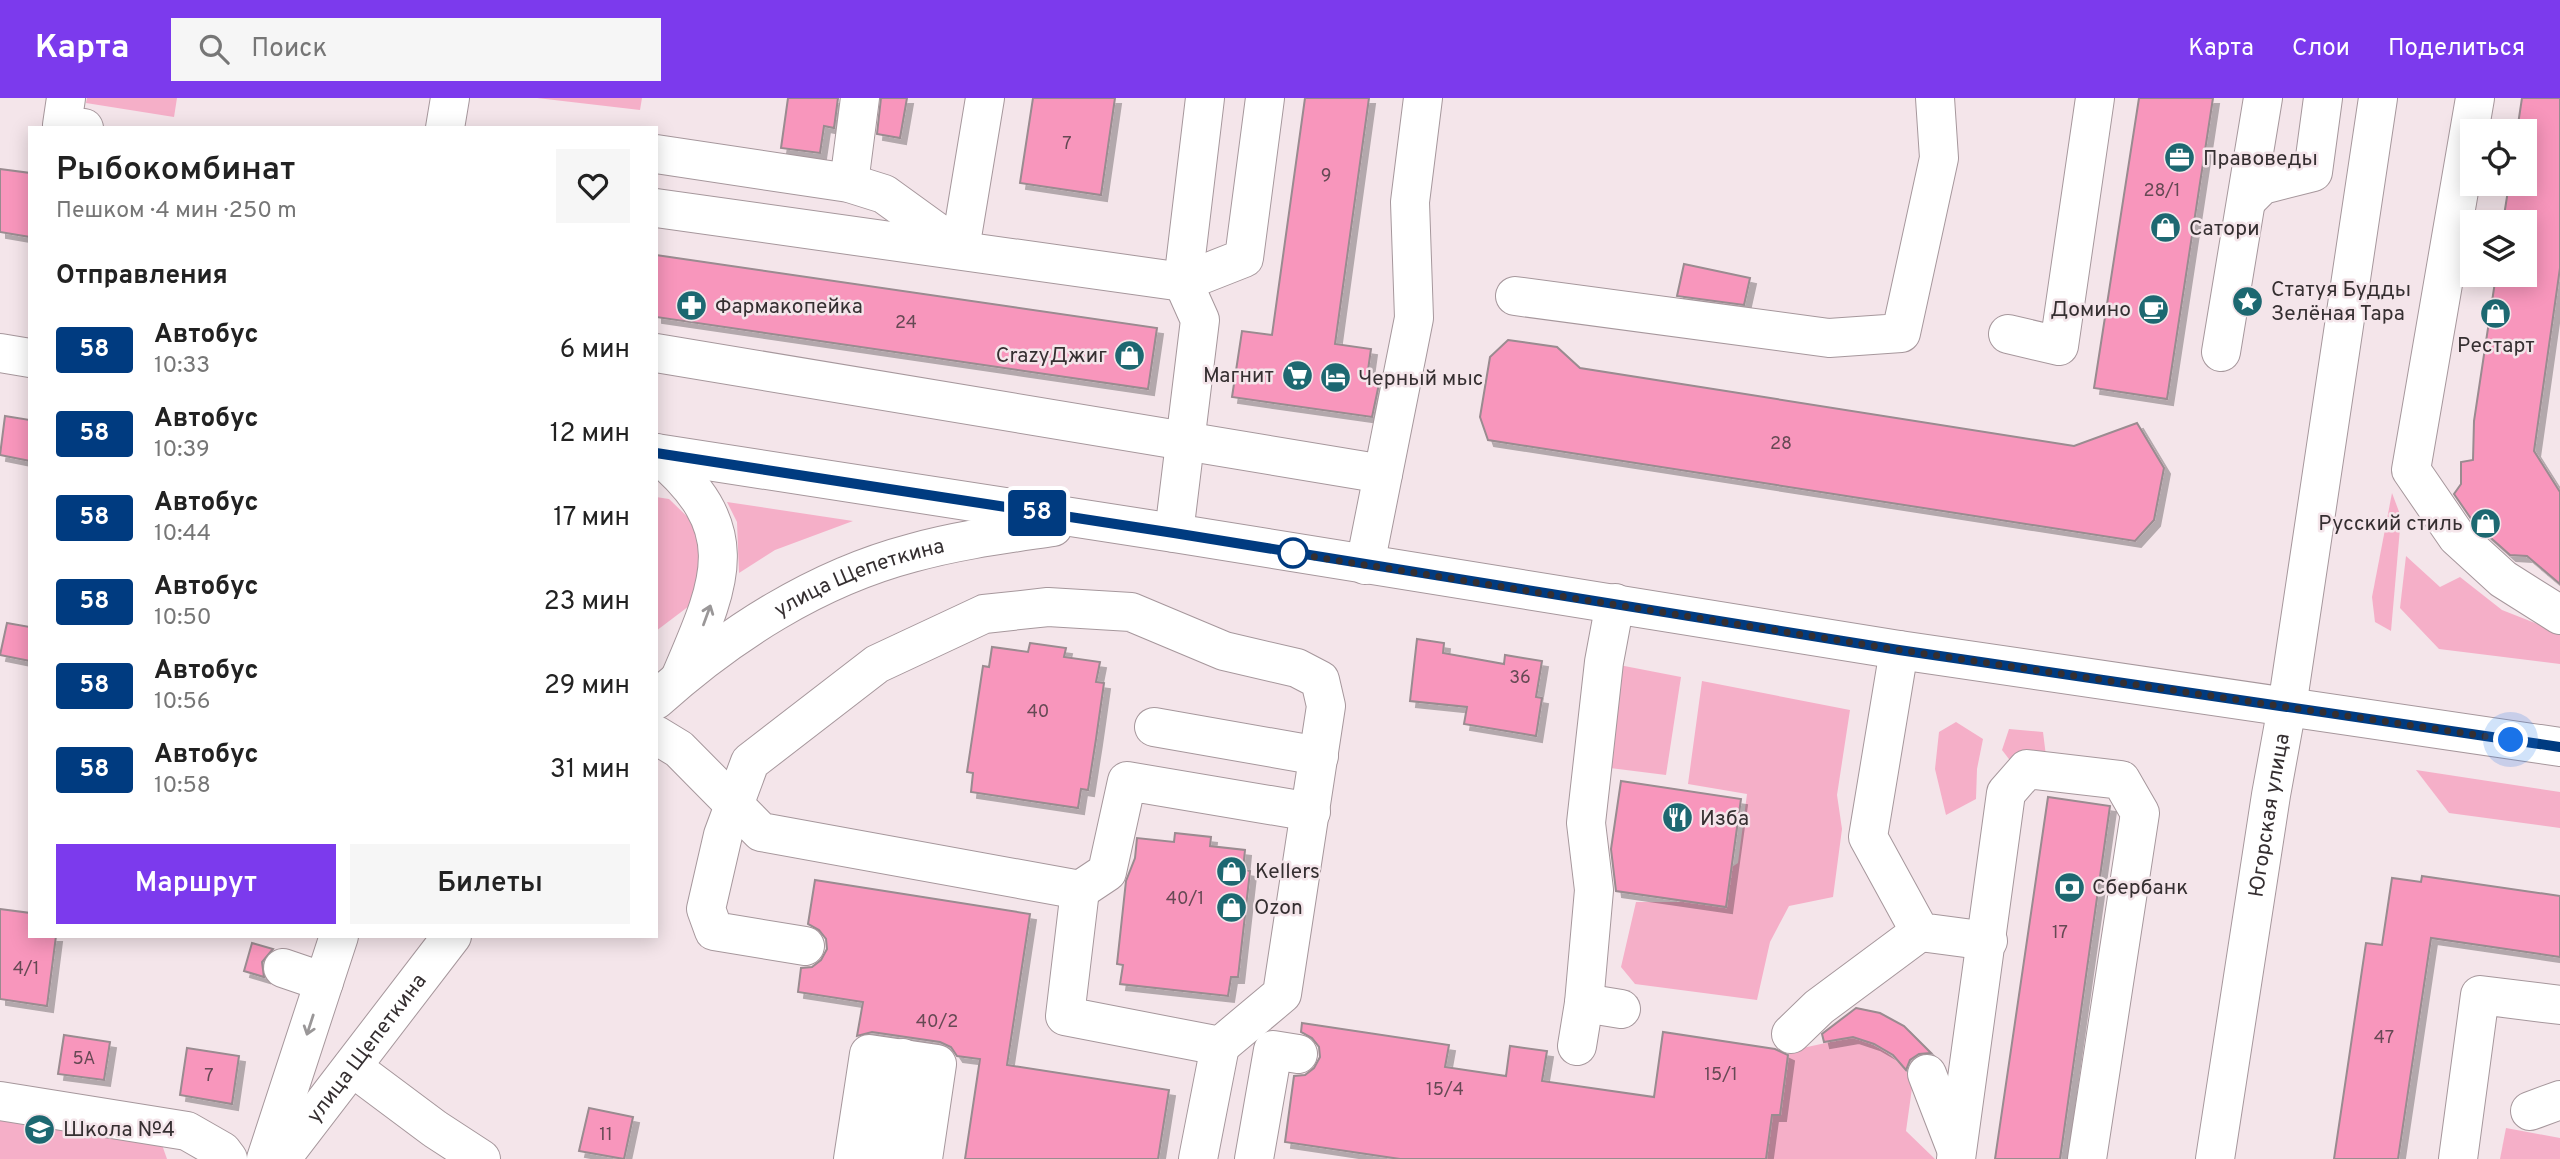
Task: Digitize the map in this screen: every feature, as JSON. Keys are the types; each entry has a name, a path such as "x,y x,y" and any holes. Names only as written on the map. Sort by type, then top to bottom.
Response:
{"main road":[{"path":"66,98 62,125 69,126"},
{"path":"445,126 450,98"},
{"path":"849,183 860,98"},
{"path":"960,249 985,98"},
{"path":"1174,533 1200,320 1183,282 1205,98"},
{"path":"658,208 1183,282 1244,258 1265,98"},
{"path":"1365,565 1414,318 1410,202 1423,98"},
{"path":"1515,296 1829,338 1901,333 1939,158 1935,98"},
{"path":"2008,334 2059,346 2095,98"},
{"path":"2221,352 2263,98"},
{"path":"2247,200 2262,185 2313,172 2323,98"},
{"name":"Югорская улица","path":"2215,1159 2271,794 2287,707 2378,98"},
{"path":"2475,98 2411,470 2457,537 2503,579 2560,615"},
{"path":"658,154 849,183 884,194 960,249"},
{"path":"0,353 28,358"},
{"path":"658,353 1187,439 1383,474"},
{"path":"658,453 1899,650 2560,747"},
{"path":"658,455 681,474 701,499 713,520 719,545 717,579 709,611 668,689"},
{"name":"улица Щепеткина","path":"668,689 798,597 843,577 924,550 978,538 1090,521"},
{"path":"1577,1046 1602,1006 1594,890 1586,823 1604,662 1615,603"},
{"path":"805,946 714,932 706,909 723,835 750,762 877,664 984,614 1048,607 1131,612 1224,651 1297,668 1320,680 1326,706 1282,994 1220,1046 1198,1159"},
{"path":"1899,650 1868,838 1920,932"},
{"path":"1154,727 1319,756"},
{"path":"658,735 678,749 734,809 761,832 1080,890 1107,872 1127,781 1311,812"},
{"path":"1956,1155 2006,793 2026,769 2121,780 2140,813 2087,1159"},
{"path":"1080,890 1065,1016 1220,1046"},
{"path":"1791,1034 1819,1007 1920,932 1987,941"},
{"name":"улица Щепеткина","path":"266,1159 338,938"},
{"name":"улица Щепеткина","path":"281,1159 450,938"},
{"path":"283,968 324,982"},
{"path":"2458,1159 2480,995 2560,1005"},
{"path":"1254,1159 1277,1102 1273,1050 1298,1054"},
{"path":"853,1159 869,1054 937,1064 923,1159"},
{"path":"888,1159 903,1058"},
{"path":"352,1066 435,1129 481,1159"},
{"path":"1927,1074 1956,1155"},
{"path":"0,1101 187,1131 222,1151 228,1159"}],"shaded area":[{"path":"87,98 177,98 174,117 86,103"},
{"path":"537,98 642,98 640,110"},
{"path":"2392,493 2401,517 2391,631 2375,622 2372,597"},
{"path":"658,497 669,499 700,529 701,574 693,603 658,629"},
{"path":"727,502 853,521 775,550 739,573 737,522"},
{"path":"2406,556 2440,587 2460,577 2502,610 2560,633 2560,664 2439,649 2400,608"},
{"path":"1614,664 1681,677 1666,775 1602,767"},
{"path":"1702,681 1850,710 1837,795 1842,829 1833,897 1789,906 1770,942 1757,1000 1635,984 1621,967 1636,902 1679,902 1738,863 1747,794 1688,784"},
{"path":"1956,722 1983,739 1977,769 1976,799 1946,815 1935,769 1939,732"},
{"path":"2009,729 2043,732 2046,756 2012,763 2002,750"},
{"path":"2416,770 2560,792 2560,828 2449,813"},
{"path":"1853,1037 1888,1053 1913,1081 1906,1131 1935,1159 1766,1159 1772,1115 1780,1115 1789,1051"},
{"name":"Школа №4","path":"0,1118 161,1142 167,1159 0,1159"},
{"path":"2506,1128 2560,1138 2560,1159 2500,1159"}],"building":[{"path":"788,98 838,98 834,128 824,126 820,153 781,148"},
{"path":"881,98 907,98 900,138 877,134"},
{"path":"1033,98 1115,98 1101,195 1020,183"},
{"path":"1305,98 1369,98 1335,344 1371,349 1367,377 1380,379 1372,417 1232,397 1242,331 1272,335"},
{"path":"2139,98 2213,98 2167,399 2094,388"},
{"path":"2522,98 2560,98 2560,268 2534,451 2560,492 2560,584 2527,556 2510,555 2474,523 2454,494 2461,484 2461,462 2473,460 2474,421 2494,287 2537,287 2537,210 2505,210 2507,196 2537,196 2537,119 2519,119"},
{"path":"0,169 28,173 28,237 0,232"},
{"path":"658,255 1157,328 1148,389 658,317"},
{"path":"1684,264 1750,278 1744,305 1677,296"},
{"path":"1508,340 1557,347 1580,368 2074,446 2137,423 2164,468 2154,520 2135,541 1488,440 1480,417 1490,357"},
{"path":"5,416 28,420 28,461 0,455"},
{"path":"7,623 28,627 28,661 0,655"},
{"path":"1417,639 1444,643 1443,653 1504,664 1505,655 1542,661 1536,697 1542,698 1536,736 1464,724 1467,707 1410,701"},
{"path":"1030,643 1066,648 1064,657 1100,662 1096,682 1104,683 1096,739 1088,790 1081,789 1078,808 971,792 973,773 967,772 983,666 989,667 992,647 1028,652"},
{"path":"1621,781 1741,799 1726,907 1616,891 1611,849"},
{"path":"2048,797 2110,806 2060,1159 1995,1159"},
{"path":"1175,833 1211,837 1210,846 1245,850 1243,870 1250,871 1238,977 1231,977 1228,996 1120,984 1123,965 1117,964 1126,881 1135,858 1137,838 1174,842"},
{"path":"2422,876 2560,896 2560,957 2431,938 2398,1159 2334,1159 2366,943 2382,945 2392,878 2421,882"},
{"path":"815,880 1030,914 1007,1065 1169,1090 1158,1159 965,1159 980,1059 957,1056 951,1047 940,1042 872,1032 857,1036 863,1002 798,992 801,968 812,967 821,960 827,949 826,939 819,930 808,924"},
{"path":"0,909 28,913 28,938 56,938 47,1006 0,999"},
{"path":"252,943 273,949 262,962 264,977 244,971"},
{"path":"1856,1008 1880,1013 1904,1026 1931,1053 1919,1054 1910,1060 1906,1070 1893,1055 1874,1044 1853,1037 1824,1042 1822,1034"},
{"path":"1302,1023 1449,1045 1445,1067 1506,1076 1510,1046 1547,1051 1542,1081 1654,1097 1663,1032 1775,1049 1788,1055 1780,1115 1772,1115 1766,1159 1400,1159 1285,1142 1294,1076 1305,1075 1314,1068 1320,1057 1319,1047 1312,1038 1301,1032"},
{"path":"64,1035 110,1042 104,1080 58,1074"},
{"path":"187,1048 239,1056 232,1104 180,1095"},
{"path":"589,1108 633,1117 624,1159 579,1151"}],"bus line":[{"name":"58","path":"658,453 1899,650 2560,747"}],"place":[{"name":"Правоведы","path":"2180,158"},
{"name":"Сатори","path":"2166,228"},
{"name":"Статуя Будды Зелёная Тара","path":"2248,301"},
{"name":"Фармакопейка","path":"692,306"},
{"name":"Домино","path":"2154,309"},
{"name":"Рестарт","path":"2496,313"},
{"name":"CrazyДжиг","path":"1130,355"},
{"name":"Магнит","path":"1297,375"},
{"name":"Черный мыс","path":"1335,378"},
{"name":"Русский стиль","path":"2486,523"},
{"name":"Изба","path":"1677,818"},
{"name":"Kellers","path":"1232,871"},
{"name":"Сбербанк","path":"2069,887"},
{"name":"Ozon","path":"1231,907"},
{"name":"Школа №4","path":"40,1129"}],"route":[{"path":"1293,553 1285,552 1899,650 2511,740"}]}
